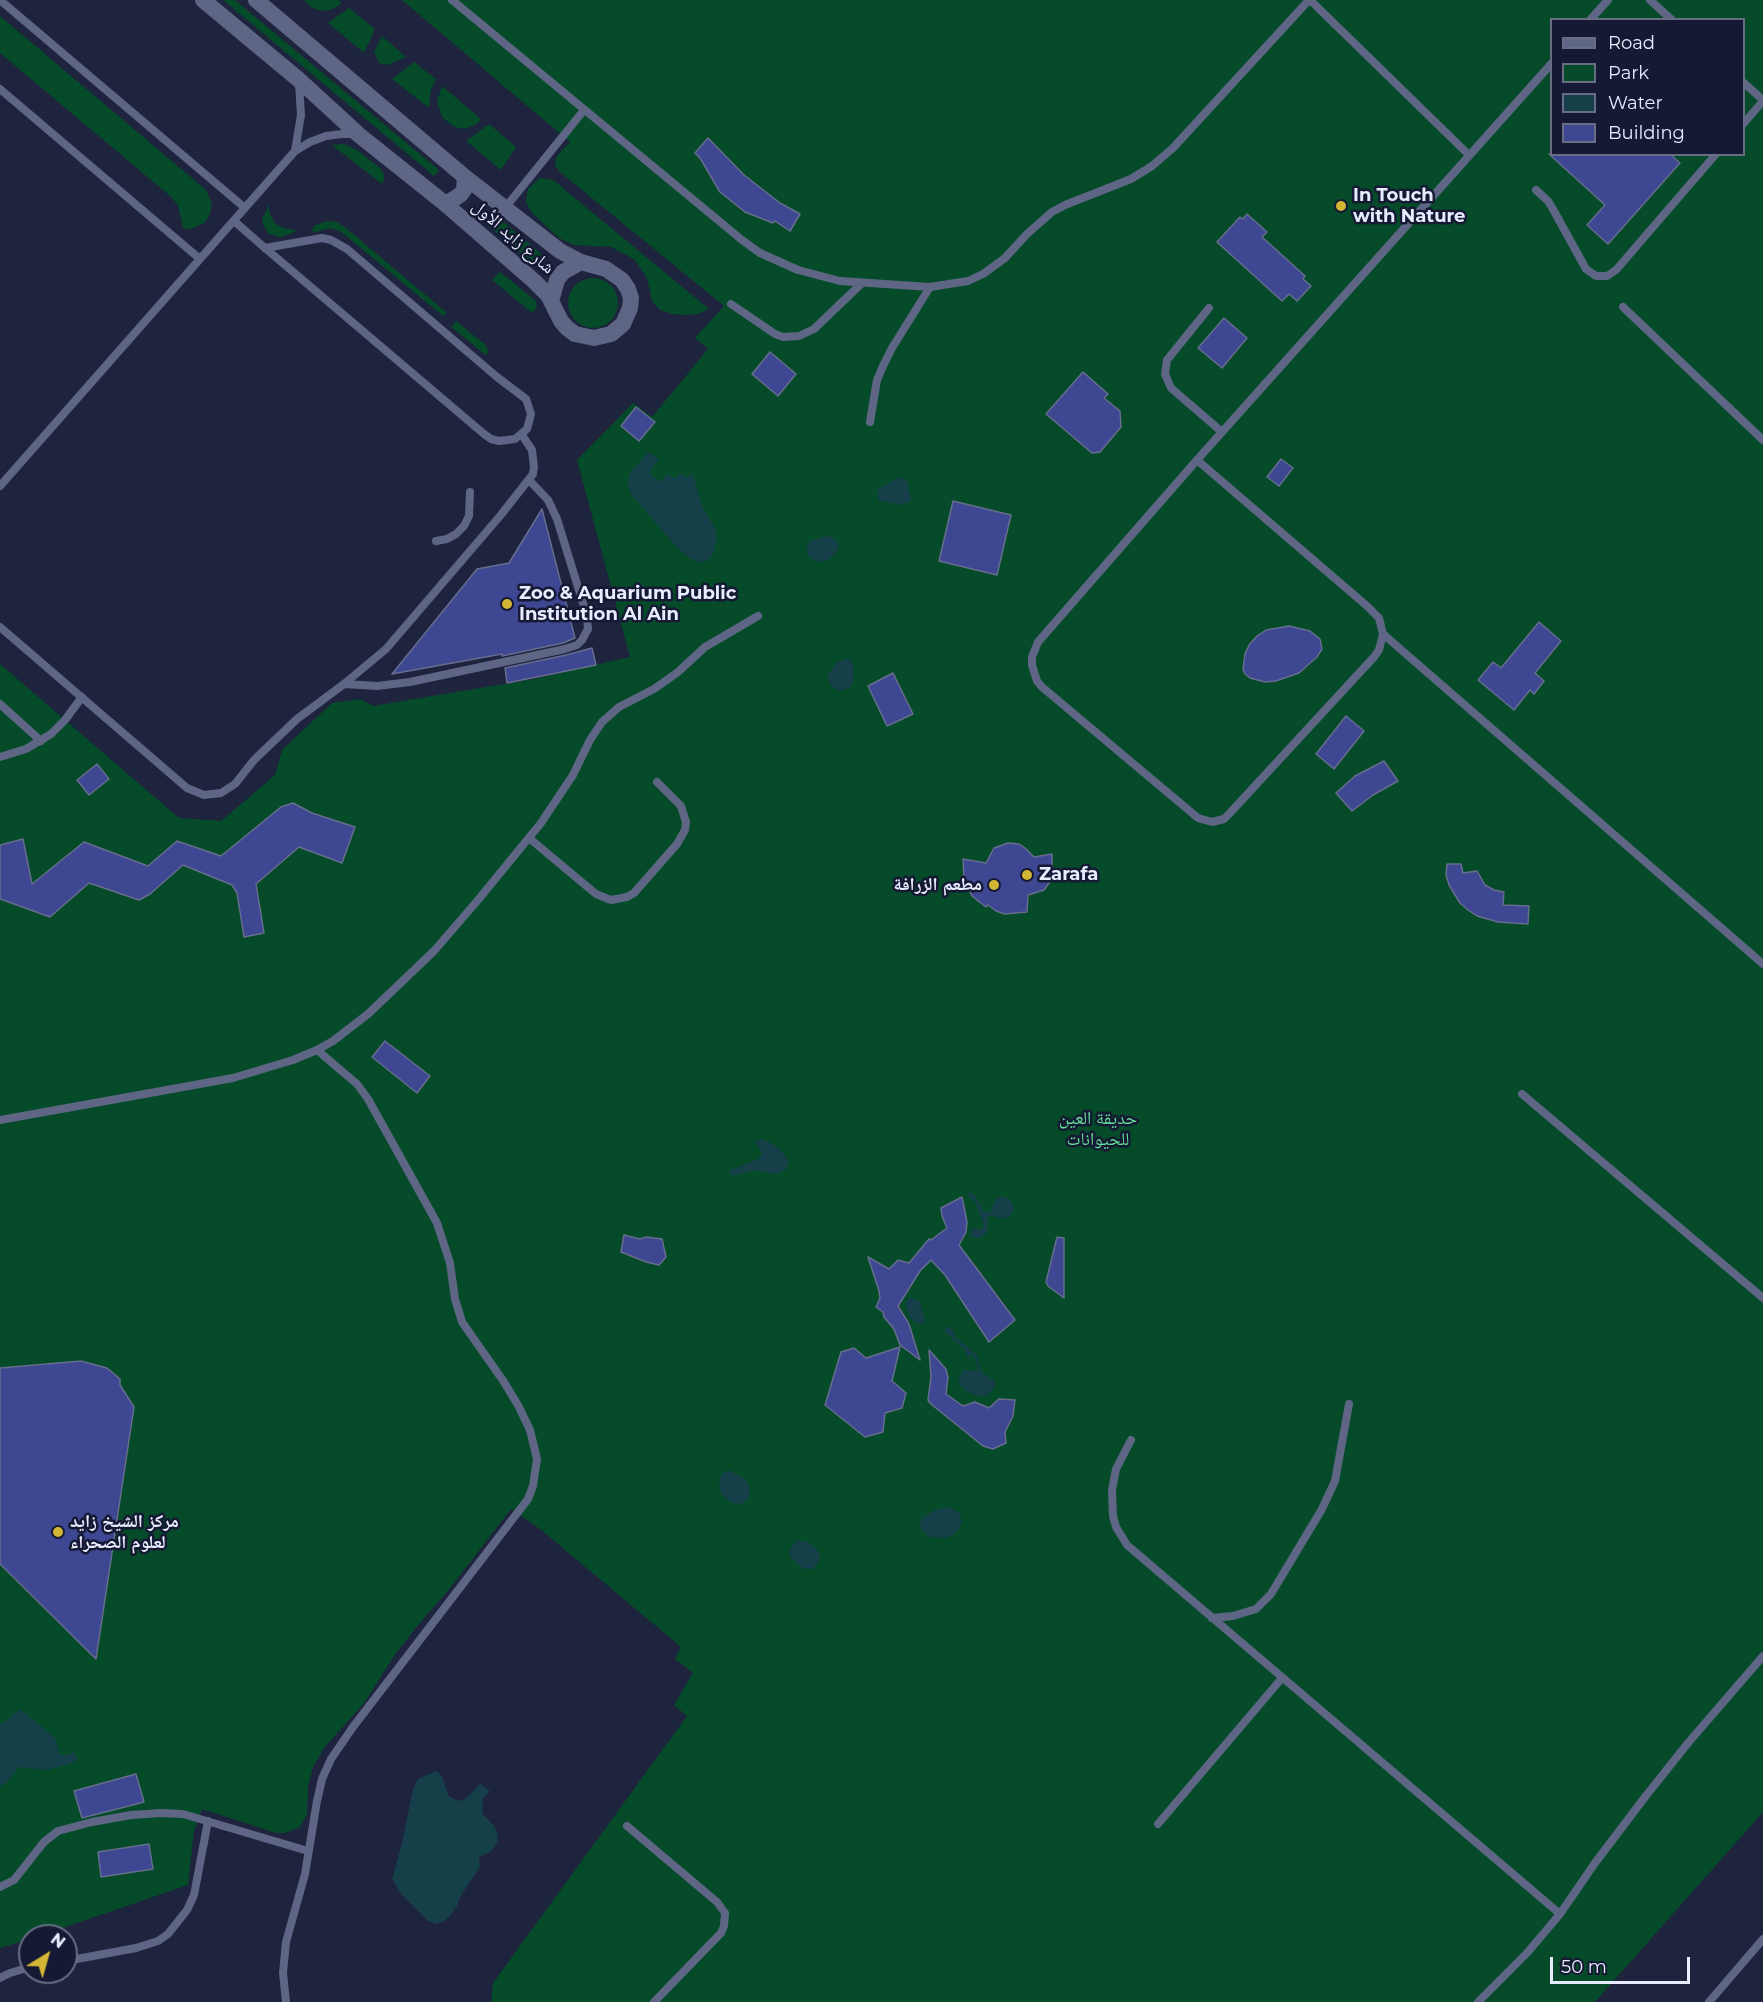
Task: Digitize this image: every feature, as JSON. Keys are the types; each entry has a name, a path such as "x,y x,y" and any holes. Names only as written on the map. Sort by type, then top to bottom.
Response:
{"street":[{"name":"شارع زايد الأول","path":"202,0 298,79 359,135 443,202 534,280 551,301 567,328 584,337 604,337 618,330 630,309 628,289 622,280 606,268 581,262 560,251 465,177 256,0"},
{"path":"443,202 456,199 460,195 464,190 465,177"},
{"path":"551,301 557,280 563,272 581,262"}],"lane":[{"path":"0,0 245,208"},
{"path":"452,0 760,253 819,276 862,283 930,287 968,281 983,274 1005,258 1052,212 1117,186 1152,166 1173,148 1310,0 1469,155"},
{"path":"1592,18 1608,0"},
{"path":"1650,0 1670,18"},
{"path":"1197,460 1367,606 1379,618 1383,634 1379,650 1374,657 1229,814 1218,821 1205,821 1198,818 1042,687 1037,681 1032,665 1032,657 1038,642 1197,460 1550,64"},
{"path":"296,151 301,115 298,79"},
{"path":"1745,85 1763,100 1745,121"},
{"path":"0,89 200,259"},
{"path":"505,208 584,110"},
{"path":"0,486 296,151 326,136 359,135"},
{"path":"1536,190 1548,201 1587,269 1596,276 1607,276 1616,270 1714,156"},
{"path":"234,221 265,248 491,439 507,441 522,435 527,429 531,414 526,399 346,249 331,240 322,238 265,248"},
{"path":"731,304 776,334 783,337 799,336 814,329 862,283"},
{"path":"870,422 877,380 883,366 930,287"},
{"path":"1623,307 1763,440"},
{"path":"1209,308 1167,360 1165,374 1167,382 1176,393 1222,432"},
{"path":"0,627 187,788 204,795 213,795 235,784 254,760 297,719 386,649 529,480 534,467 534,459 532,450 522,435"},
{"path":"344,684 377,686 410,682 565,649 577,645 582,640 588,628 587,616 557,519 549,500 529,480"},
{"path":"436,541 447,539 464,526 469,516 470,492"},
{"path":"0,1120 233,1078 269,1068 317,1050 368,1014 434,951 529,838 558,798 596,731 610,714 678,672 705,647 724,634 758,616"},
{"path":"1383,634 1763,964"},
{"path":"0,757 26,749 41,741 65,720 82,697"},
{"path":"0,704 41,741"},
{"path":"529,838 596,894 611,900 627,897 634,893 677,844 685,830 686,822 681,807 657,782"},
{"path":"286,2002 283,1982 286,1942 305,1874 320,1790 330,1759 528,1499 533,1486 537,1459 530,1430 519,1407 462,1322 455,1299 450,1263 437,1223 368,1099 357,1084 317,1050"},
{"path":"1522,1094 1763,1298"},
{"path":"1212,1618 1233,1616 1256,1609 1271,1594 1322,1509 1335,1481 1349,1404"},
{"path":"1131,1440 1120,1459 1113,1479 1112,1504 1116,1527 1121,1537 1135,1553 1560,1914"},
{"path":"1478,2002 1527,1953 1560,1914 1645,1797 1763,1656"},
{"path":"1158,1824 1282,1678"},
{"path":"0,1887 14,1880 44,1842 58,1831 110,1818 162,1813 183,1814 308,1851"},
{"path":"78,1959 136,1948 158,1941 168,1934 187,1910 194,1895 208,1821"},
{"path":"627,1826 717,1902 724,1913 724,1926 721,1933 654,2002"},
{"path":"1709,2002 1763,1939"},
{"path":"0,1978 18,1971"}],"green space":[{"path":"223,0 235,0 439,170 434,176"},
{"path":"304,0 338,0 342,3 333,9 322,11 312,8"},
{"name":"حديقة العين للحيوانات","path":"402,0 1763,0 1763,1812 1595,2002 491,2002 493,1983 687,1716 674,1705 693,1673 675,1659 681,1647 540,1529 511,1509 394,1656 365,1702 324,1748 313,1767 308,1787 307,1814 300,1827 285,1833 276,1833 202,1809 194,1831 188,1885 74,1924 18,1924 18,1943 0,1948 0,664 179,818 221,821 275,775 282,750 332,703 360,699 373,706 534,679 630,657 577,460 633,403 652,417 708,349 695,338 724,306 560,172 555,165 556,157 570,142"},
{"path":"349,8 375,29 364,53 328,23"},
{"path":"0,16 206,190 212,204 209,217 204,223 191,229 183,228 178,205 169,195 0,53"},
{"path":"382,36 406,57 387,65 379,63 374,52"},
{"path":"414,62 436,79 431,90 429,108 392,79"},
{"path":"442,86 481,119 477,124 465,129 459,128 442,117 437,101"},
{"path":"489,124 516,147 501,170 466,141"},
{"path":"343,144 356,149 380,168 385,176 382,184 332,145"},
{"path":"540,178 553,180 709,309 698,314 685,315 660,310 652,301 647,278 634,259 611,247 574,245 559,238 532,213 526,202 528,189"},
{"path":"269,204 269,212 275,223 281,227 298,231 280,237 269,234 262,220"},
{"path":"492,212 547,259 539,269 484,222"},
{"path":"331,221 346,228 447,313 443,316 340,231 330,228 312,231 314,226"},
{"path":"500,272 536,301 537,307 532,313 492,280"},
{"path":"593,278 611,285 618,303 611,321 593,328 575,321 568,303 575,285"},
{"path":"456,321 486,345 487,356 451,327"}],"water":[{"path":"648,452 659,459 649,473 661,482 668,474 675,479 681,473 687,478 691,474 694,478 703,509 715,528 717,537 713,554 708,560 701,563 689,558 631,494 629,475"},
{"path":"898,478 904,478 908,483 910,501 901,505 879,500 877,493 879,488"},
{"path":"826,536 834,538 839,546 836,553 828,560 816,562 807,554 807,545 811,541"},
{"path":"848,658 853,664 853,682 849,688 840,691 831,686 828,675 837,662"},
{"path":"761,1139 773,1144 784,1154 789,1162 786,1169 778,1174 754,1170 732,1176 729,1171 760,1158 762,1152 755,1142"},
{"path":"970,1192 976,1197 984,1212 990,1212 996,1198 1003,1196 1011,1201 1014,1210 1003,1219 990,1215 987,1232 980,1238 975,1238 971,1236 971,1230 974,1228 981,1230 984,1225 975,1202 968,1195"},
{"path":"909,1298 920,1302 925,1321 922,1324 915,1323 910,1317 905,1303"},
{"path":"946,1326 953,1330 955,1337 977,1355 981,1372 995,1381 995,1387 986,1396 966,1391 959,1384 963,1371 978,1371 976,1360 971,1353 968,1359 964,1349 945,1332"},
{"path":"728,1470 745,1479 749,1486 750,1494 747,1501 741,1504 732,1503 721,1494 719,1481 722,1474"},
{"path":"951,1508 959,1513 962,1521 959,1528 953,1535 946,1538 929,1537 922,1530 921,1519 933,1511"},
{"path":"798,1540 808,1542 817,1550 820,1556 819,1561 813,1569 804,1569 791,1558 789,1552"},
{"path":"20,1709 55,1738 60,1755 73,1752 78,1759 47,1770 19,1767 6,1783 0,1786 0,1724"},
{"path":"436,1771 442,1776 448,1795 454,1799 460,1801 468,1797 480,1784 490,1791 483,1799 482,1813 495,1827 498,1836 492,1851 479,1857 480,1867 450,1916 436,1924 428,1921 402,1895 392,1879 413,1789 418,1779"}],"building":[{"path":"708,138 744,175 780,203 800,214 790,231 775,221 773,223 745,212 720,192 695,153"},
{"path":"1551,156 1672,156 1680,163 1608,244 1587,225 1605,205"},
{"path":"1247,214 1267,232 1262,237 1305,276 1303,279 1311,286 1297,301 1289,294 1282,301 1217,242 1240,217 1243,219"},
{"path":"1224,318 1247,338 1222,368 1198,348"},
{"path":"770,352 796,374 778,396 752,374"},
{"path":"1083,372 1108,394 1104,398 1120,411 1121,427 1100,452 1092,453 1046,414"},
{"path":"636,407 655,422 639,441 621,426"},
{"path":"1281,459 1293,468 1279,486 1267,477"},
{"path":"953,501 1011,515 997,575 939,561"},
{"name":"Zoo & Aquarium Public Institution Al Ain","path":"542,509 575,638 563,643 502,656 502,654 392,674 477,569 509,563"},
{"path":"1539,622 1561,641 1535,673 1544,681 1534,694 1530,690 1514,710 1478,680 1493,662 1501,668"},
{"path":"1289,626 1310,631 1320,639 1322,649 1317,657 1299,673 1276,681 1265,682 1250,678 1245,674 1243,669 1245,654 1257,636 1266,630"},
{"path":"592,648 596,665 507,683 505,668"},
{"path":"893,673 913,714 887,726 868,686"},
{"path":"1346,716 1364,731 1334,769 1316,754"},
{"path":"1384,761 1398,781 1373,795 1352,811 1336,793 1355,776"},
{"path":"97,764 109,779 89,795 77,780"},
{"path":"293,803 312,813 355,827 342,863 299,847 256,884 264,933 244,937 237,893 232,885 183,865 150,894 139,900 89,883 50,917 0,899 0,845 23,839 32,884 84,842 148,866 177,841 221,856 281,807"},
{"path":"1008,843 1019,844 1034,857 1052,854 1049,883 1044,890 1028,895 1027,912 1005,914 988,905 986,907 972,896 964,880 963,859 986,863 994,848"},
{"path":"1447,864 1461,864 1463,873 1477,871 1485,885 1504,892 1503,905 1529,906 1528,924 1498,922 1477,916 1468,910 1460,903 1449,885 1446,875"},
{"path":"385,1041 430,1076 417,1093 372,1057"},
{"path":"962,1197 967,1222 966,1232 959,1245 1015,1320 989,1342 945,1275 931,1260 920,1271 898,1306 909,1324 920,1360 900,1345 894,1329 884,1317 883,1312 876,1307 880,1298 879,1291 868,1257 889,1269 898,1260 909,1263 929,1239 931,1240 947,1228 941,1208"},
{"path":"624,1235 640,1239 646,1237 662,1239 666,1257 659,1265 621,1252"},
{"path":"1057,1237 1064,1238 1064,1298 1046,1282"},
{"path":"900,1347 892,1381 906,1393 902,1408 885,1413 883,1432 865,1437 825,1405 841,1352 854,1348 866,1358"},
{"path":"929,1350 946,1369 948,1377 946,1394 963,1406 975,1402 989,1408 999,1399 1015,1400 1013,1416 1005,1432 1006,1443 993,1449 983,1446 931,1404 928,1400 931,1377"},
{"name":"مركز الشيخ زايد لعلوم الصحراء","path":"81,1361 107,1368 120,1379 120,1385 134,1407 96,1659 0,1564 0,1368"},
{"path":"136,1774 144,1802 82,1818 74,1791"},
{"path":"149,1844 153,1869 101,1877 98,1852"}],"place":[{"name":"In Touch with Nature","path":"1341,206"},
{"name":"Zoo & Aquarium Public Institution Al Ain","path":"507,604"},
{"name":"Zarafa","path":"1027,875"},
{"name":"مطعم الزرافة","path":"994,885"},
{"name":"مركز الشيخ زايد لعلوم الصحراء","path":"58,1532"}]}
